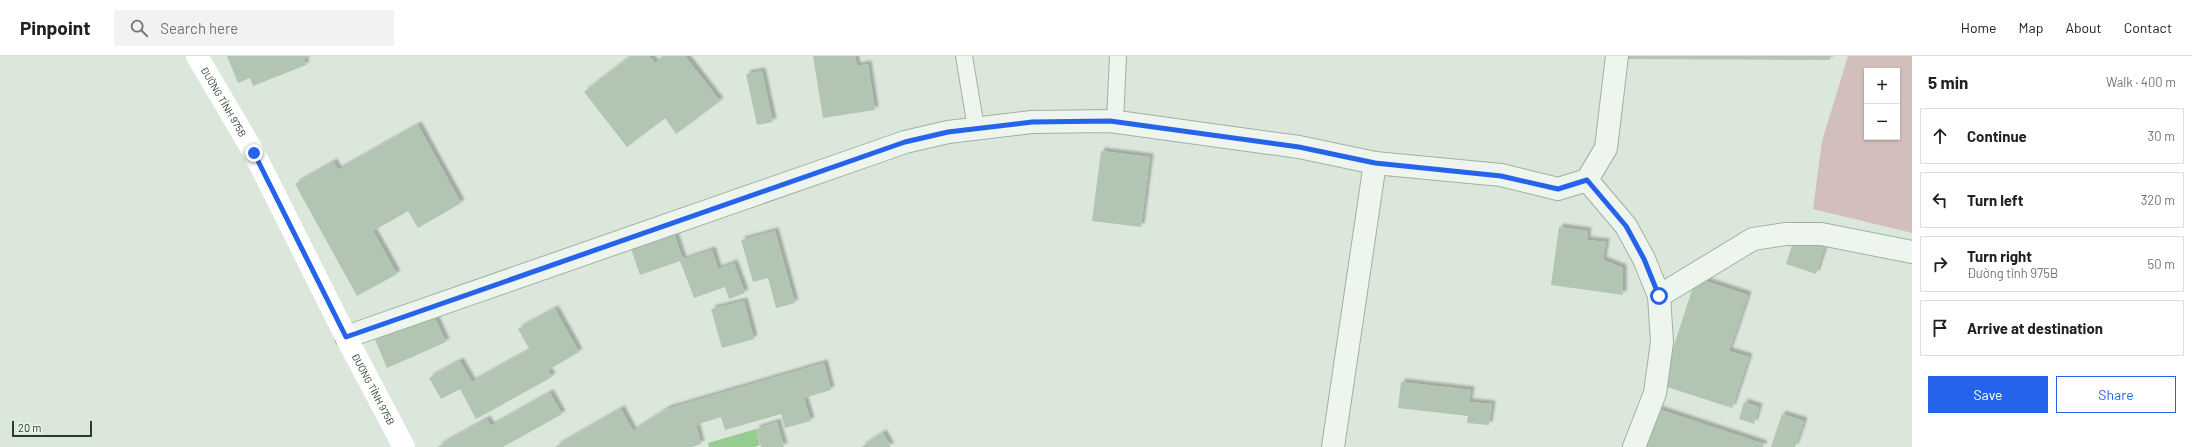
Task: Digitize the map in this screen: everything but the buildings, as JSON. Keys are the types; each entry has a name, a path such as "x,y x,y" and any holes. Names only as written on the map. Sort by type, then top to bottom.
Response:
{"main road":[{"name":"ĐƯỜNG TỈNH 975B","path":"197,56 254,153 346,337 404,447"}],"street":[{"path":"346,337 905,142 948,132 976,128 1032,122 1115,122 1299,147 1375,163 1501,176 1558,189 1587,180 1606,148 1617,56"},
{"path":"1333,447 1375,163"},
{"path":"1587,180 1626,226 1644,259 1659,296 1662,342 1654,393 1634,447"},
{"path":"1659,296 1754,239 1786,234 1821,234 1912,252"}],"lane":[{"path":"964,56 976,128"},
{"path":"1115,122 1118,56"}],"shaded area":[{"path":"1848,56 1912,56 1912,233 1813,209 1822,141"},
{"path":"756,429 760,445 755,447 709,447 708,443"}],"route":[{"path":"254,153 346,337 905,142 948,132 1032,122 1110,121 1299,147 1375,163 1501,176 1558,189 1587,180 1601,194 1626,226 1644,259 1659,296"}]}
